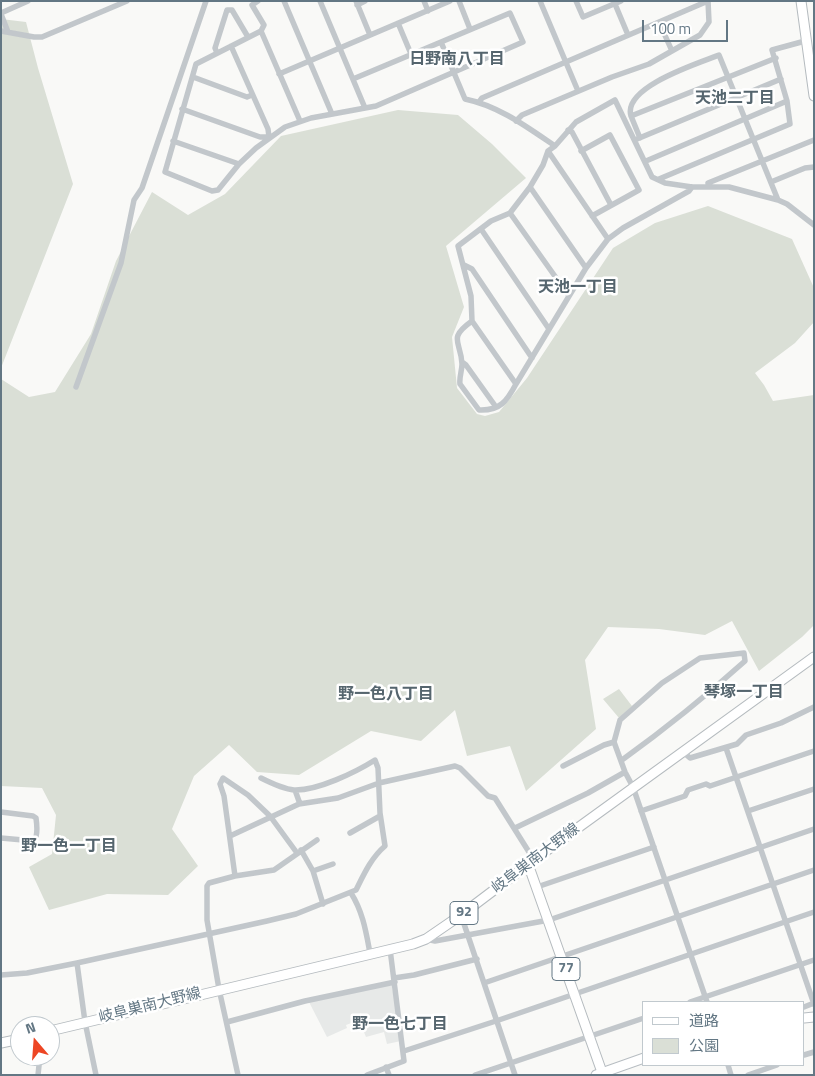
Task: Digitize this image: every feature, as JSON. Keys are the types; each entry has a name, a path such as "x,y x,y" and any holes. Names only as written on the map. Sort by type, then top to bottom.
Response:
{"main road":[{"path":"802,1 814,96"},
{"name":"岐阜巣南大野線","path":"60,1028 413,944 426,939 462,915 633,787 814,657"},
{"name":"77","path":"531,862 537,887 575,994 600,1074"},
{"path":"600,1074 642,1059"}],"street":[{"path":"28,1 1,13 5,32 42,37 127,1"},
{"path":"76,387 121,263 134,200 142,188 206,1"},
{"path":"258,1 252,5 264,25 261,31 196,64 165,172 212,191 218,190 239,164 270,137 285,127 300,121 376,106 523,42 510,13 353,79"},
{"path":"284,1 332,114"},
{"path":"320,1 365,108"},
{"path":"366,1 357,3 370,35"},
{"path":"424,1 428,11"},
{"path":"279,74 450,1"},
{"path":"458,1 470,29"},
{"path":"540,1 578,91"},
{"path":"576,1 583,17 621,1"},
{"path":"478,102 482,98 708,1 709,22 700,35 649,64 578,91 522,115 516,121"},
{"path":"614,4 628,35"},
{"path":"217,53 215,48 227,10 232,10 248,37"},
{"path":"660,22 672,51"},
{"path":"398,23 411,54"},
{"path":"261,31 300,121"},
{"path":"659,179 790,124 782,79 772,50 806,41"},
{"path":"441,42 465,99 499,110 556,146"},
{"path":"231,46 270,137"},
{"path":"637,139 629,112 636,98 648,86 662,78 719,55 778,200"},
{"path":"631,116 776,58"},
{"path":"193,77 247,97 252,95"},
{"path":"637,139 782,79"},
{"path":"516,384 472,321 471,296 458,246 491,221 510,213 530,187 543,165 548,151 556,146 576,122 615,100 637,139 652,177 665,183 692,187 729,187 778,200 787,204 814,224"},
{"path":"646,161 787,101"},
{"path":"182,110 260,137 270,137"},
{"path":"568,130 572,132 611,205"},
{"path":"581,150 610,135 639,190 592,216"},
{"path":"709,187 708,183 814,140"},
{"path":"174,141 239,164"},
{"path":"548,151 608,239"},
{"path":"771,182 805,168 814,167"},
{"path":"530,187 586,268"},
{"path":"472,321 457,336 456,342 462,362 460,384 479,410 491,409 507,401 586,268 608,239 689,191 692,187"},
{"path":"510,213 569,296"},
{"path":"481,229 549,329"},
{"path":"464,265 472,269 532,358"},
{"path":"462,362 466,364 496,407"},
{"path":"622,760 656,736 728,676 745,661 744,653 700,658 662,683 620,720 614,742 625,772 633,787 706,1000 814,960"},
{"path":"683,752 690,758 726,748 737,744 746,735 781,723 814,707"},
{"path":"563,766 604,745 614,742"},
{"path":"726,748 814,1004"},
{"path":"641,811 685,796 688,790 706,784 710,786 814,751"},
{"path":"1,974 27,973 77,963 296,914 356,890 368,865 385,846 380,816 378,768 375,760 337,780 308,788 295,790 272,784 261,778"},
{"path":"230,836 270,816 300,804 338,798 379,783 455,766 460,768 488,796 495,798 515,828 531,862"},
{"path":"515,828 588,794 625,772"},
{"path":"235,876 224,796 220,784 223,778 248,795 270,816 299,852 313,871 323,904"},
{"path":"295,790 300,804"},
{"path":"748,811 814,790"},
{"path":"1,812 33,816 37,822 36,838 34,841 1,838"},
{"path":"350,833 380,816"},
{"path":"426,939 434,940 549,920 814,830"},
{"path":"238,1075 207,920 207,886 209,883 235,876 274,870 317,840"},
{"path":"537,887 654,847"},
{"path":"313,871 333,864"},
{"path":"484,983 814,870"},
{"path":"351,893 362,913 370,954"},
{"path":"404,1051 814,912"},
{"path":"462,915 515,1075"},
{"path":"367,1075 404,1061 390,949"},
{"path":"227,1022 476,959"},
{"path":"77,963 85,1022 96,1075"},
{"path":"475,1075 642,1019"},
{"path":"748,1075 774,1066"},
{"path":"386,1067 389,1075"}],"shaded area":[{"path":"389,985 392,986 401,1041 387,1044 384,1032 366,1037 359,1020 346,1025 347,1028 327,1037 309,1002"}],"green space":[{"path":"1,19 26,22 73,184 1,368"},
{"path":"398,110 458,115 492,144 526,178 446,246 464,307 452,337 457,388 477,414 485,416 499,412 527,378 613,248 655,223 708,206 792,239 814,288 814,322 795,343 755,373 773,401 814,395 814,625 802,637 759,671 732,621 705,635 659,629 608,627 585,660 596,729 526,791 510,746 467,756 455,710 421,741 371,731 299,775 257,772 229,745 194,776 172,829 198,866 168,895 107,894 49,910 29,867 52,854 56,815 42,788 1,786 1,379 29,397 55,392 91,334 116,261 152,192 188,215 225,194 281,136"},
{"path":"619,689 632,706 619,718 603,699"}],"district":[{"name":"日野南八丁目","path":"457,60"},
{"name":"天池二丁目","path":"735,99"},
{"name":"天池一丁目","path":"578,288"},
{"name":"琴塚一丁目","path":"744,693"},
{"name":"野一色八丁目","path":"386,695"},
{"name":"野一色一丁目","path":"69,847"},
{"name":"野一色七丁目","path":"400,1025"}]}
